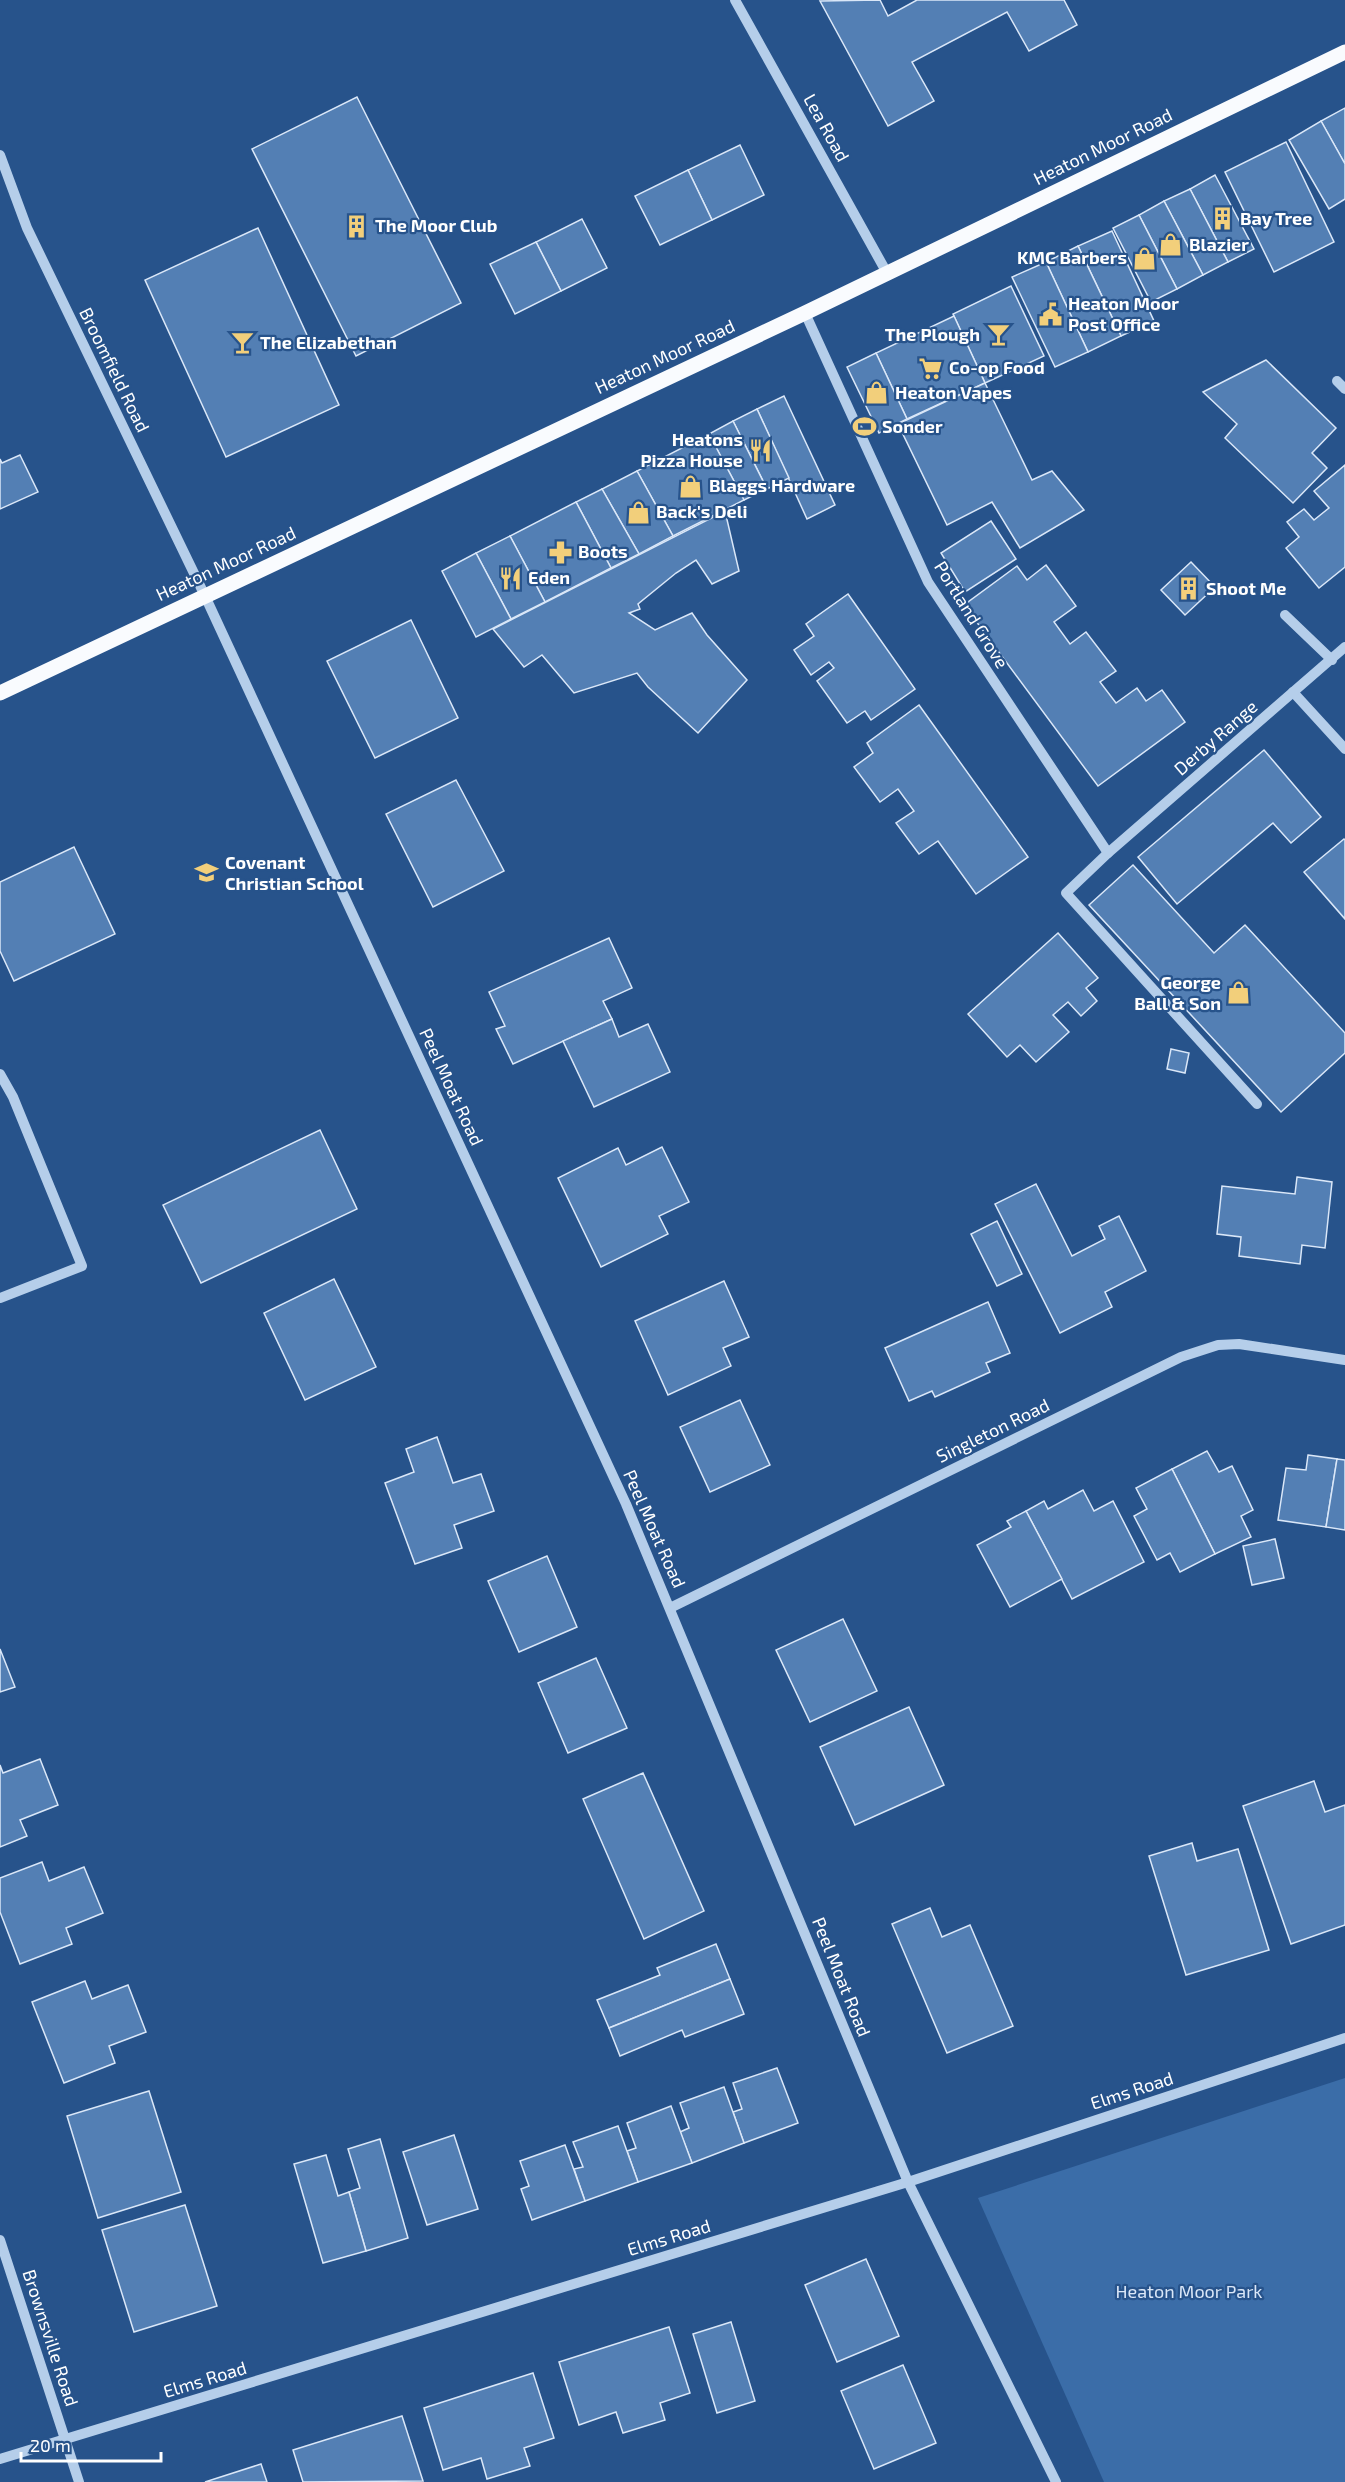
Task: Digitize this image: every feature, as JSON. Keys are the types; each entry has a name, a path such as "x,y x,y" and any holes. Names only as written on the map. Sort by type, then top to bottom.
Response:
{"main road":[{"name":"Heaton Moor Road","path":"0,693 805,313 1345,52"}],"street":[{"name":"Lea Road","path":"735,0 888,273"},
{"name":"Broomfield Road","path":"0,155 27,228 205,596"},
{"name":"Portland Grove","path":"805,313 928,582 1108,853"},
{"name":"Peel Moat Road","path":"205,596 626,1504 908,2182 1056,2482"},
{"path":"1285,615 1332,660"},
{"name":"Derby Range","path":"1257,1104 1066,893 1108,853 1345,647"},
{"path":"1293,693 1345,749"},
{"path":"0,1074 13,1097 82,1266 0,1298"},
{"name":"Singleton Road","path":"670,1608 1181,1357 1218,1345 1239,1344 1345,1360"},
{"name":"Elms Road","path":"0,2459 908,2182 1345,2038"},
{"name":"Brownsville Road","path":"0,2240 79,2482"}],"green space":[{"name":"Heaton Moor Park","path":"1345,2078 1345,2482 1104,2482 978,2198"}],"building":[{"path":"880,0 888,16 917,0 1064,0 1077,25 1029,51 1007,12 912,62 934,101 888,126 820,1"},
{"name":"The Moor Club","path":"357,97 461,303 356,356 252,149"},
{"path":"1345,108 1345,164 1321,121"},
{"path":"1321,121 1345,164 1345,199 1329,209 1289,140"},
{"path":"1286,142 1334,242 1274,272 1225,172"},
{"path":"740,145 764,195 712,220 688,170"},
{"path":"688,170 712,220 660,245 635,196"},
{"name":"Bay Tree","path":"1215,175 1254,249 1228,262 1190,189"},
{"path":"1190,189 1228,262 1203,275 1164,201"},
{"name":"Blazier","path":"1164,201 1203,275 1177,289 1139,215"},
{"name":"KMC Barbers","path":"1139,215 1177,289 1151,302 1113,228"},
{"path":"582,219 607,268 561,291 536,242"},
{"name":"The Elizabethan","path":"258,228 339,405 226,457 145,280"},
{"path":"1112,231 1154,321 1121,336 1078,246"},
{"path":"536,242 561,291 515,314 490,264"},
{"path":"1078,246 1121,336 1088,352 1046,262"},
{"name":"Heaton Moor Post Office","path":"1046,262 1088,352 1055,367 1012,277"},
{"name":"The Plough","path":"1011,286 1044,356 985,383 953,314"},
{"name":"Co-op Food","path":"954,316 985,383 907,419 876,353"},
{"name":"Heaton Vapes","path":"876,353 907,419 879,433 847,367"},
{"path":"1266,360 1336,428 1312,453 1327,468 1293,503 1225,438 1237,424 1203,392"},
{"path":"985,383 1032,480 1052,471 1084,510 1020,548 992,502 947,525 898,424"},
{"path":"784,396 835,505 807,519 757,409"},
{"name":"Heatons Pizza House","path":"757,409 789,478 767,489 733,421"},
{"path":"733,421 767,489 744,500 709,434"},
{"name":"Blaggs Hardware","path":"709,434 744,500 673,536 637,471"},
{"path":"20,455 38,492 0,509 0,459 2,463"},
{"path":"1345,465 1345,567 1319,588 1286,548 1299,537 1287,522 1304,509 1314,520 1329,508 1314,491"},
{"name":"Back's Deli","path":"637,471 673,536 639,554 602,489"},
{"path":"602,489 639,554 611,568 576,502"},
{"name":"Boots","path":"576,502 611,568 545,602 510,536"},
{"path":"725,511 739,571 712,584 696,560 638,604 640,609 629,613 655,630 692,613 707,635 747,680 698,733 648,687 637,673 574,693 542,655 524,667 493,629"},
{"path":"991,521 1016,559 965,592 941,553"},
{"name":"Eden","path":"510,536 545,602 511,619 476,553"},
{"path":"476,553 511,619 476,637 442,571"},
{"name":"Shoot Me","path":"1191,562 1215,587 1185,615 1161,590"},
{"path":"1046,565 1076,606 1054,622 1070,644 1086,632 1116,671 1100,682 1116,703 1137,688 1146,701 1162,690 1185,722 1098,786 964,605 1017,566 1027,580"},
{"path":"848,594 915,689 871,720 865,711 847,723 817,681 834,668 829,662 811,675 794,650 814,636 806,624"},
{"path":"411,620 458,718 375,758 327,661"},
{"path":"919,705 1028,857 976,894 938,841 919,854 896,823 914,811 898,789 880,802 854,767 873,753 867,743"},
{"path":"1264,750 1321,817 1291,843 1273,823 1177,904 1138,857"},
{"path":"456,780 504,871 433,907 386,814"},
{"path":"1345,840 1345,919 1304,872"},
{"path":"74,847 115,934 14,981 0,951 0,882"},
{"name":"George Ball & Son","path":"1133,865 1214,953 1245,925 1345,1033 1345,1053 1281,1112 1089,905"},
{"path":"1058,933 1098,978 1086,988 1097,1001 1081,1016 1068,1002 1053,1015 1069,1032 1036,1062 1020,1045 1007,1057 968,1014"},
{"path":"609,938 632,988 603,1001 612,1019 513,1064 496,1029 505,1026 489,992"},
{"path":"612,1019 619,1037 648,1024 670,1072 594,1107 563,1041"},
{"path":"1171,1049 1189,1053 1185,1073 1167,1069"},
{"path":"320,1130 357,1209 201,1283 163,1205"},
{"path":"662,1147 689,1202 659,1216 668,1234 601,1267 558,1178 618,1148 626,1165"},
{"path":"1297,1177 1332,1182 1325,1248 1302,1245 1300,1264 1239,1256 1241,1237 1217,1234 1222,1186 1295,1194"},
{"path":"1036,1184 1072,1256 1105,1239 1099,1226 1119,1216 1146,1271 1105,1292 1112,1307 1060,1333 995,1204"},
{"path":"997,1221 1022,1274 997,1286 971,1234"},
{"path":"334,1279 376,1367 305,1400 264,1313"},
{"path":"724,1281 749,1337 723,1348 731,1366 668,1395 635,1321"},
{"path":"988,1302 1010,1353 986,1363 990,1372 935,1397 932,1391 909,1401 885,1348"},
{"path":"740,1400 770,1465 710,1492 680,1427"},
{"path":"437,1437 453,1483 481,1474 494,1511 454,1525 462,1548 415,1564 385,1483 414,1472 406,1449"},
{"path":"1207,1451 1219,1472 1232,1466 1253,1510 1241,1516 1251,1537 1215,1554 1172,1469"},
{"path":"1308,1455 1337,1459 1326,1527 1278,1520 1286,1468 1306,1470"},
{"path":"1337,1459 1345,1460 1345,1530 1326,1527"},
{"path":"1172,1469 1215,1554 1180,1572 1170,1553 1157,1560 1134,1516 1147,1509 1136,1488"},
{"path":"1083,1490 1094,1511 1113,1501 1144,1562 1072,1599 1026,1511 1044,1501 1048,1509"},
{"path":"1026,1511 1062,1579 1010,1607 977,1545 1011,1527 1007,1521"},
{"path":"1275,1539 1284,1578 1252,1585 1243,1546"},
{"path":"547,1556 577,1627 519,1652 488,1581"},
{"path":"843,1619 877,1691 810,1722 776,1650"},
{"path":"0,1649 15,1687 0,1692"},
{"path":"596,1658 627,1728 568,1753 538,1683"},
{"path":"909,1707 944,1785 855,1825 820,1747"},
{"path":"40,1759 58,1805 20,1820 27,1836 0,1847 0,1765 3,1773"},
{"path":"643,1773 704,1911 644,1939 583,1799"},
{"path":"1314,1781 1325,1812 1345,1805 1345,1925 1291,1944 1243,1806"},
{"path":"1192,1843 1197,1861 1238,1849 1269,1950 1186,1975 1149,1856"},
{"path":"42,1862 49,1881 84,1867 103,1913 66,1928 72,1944 20,1964 0,1912 0,1878"},
{"path":"930,1908 942,1937 970,1925 1013,2026 947,2053 892,1924"},
{"path":"716,1944 730,1979 609,2028 597,2000 660,1975 657,1968"},
{"path":"730,1979 744,2014 685,2037 682,2030 620,2056 609,2028"},
{"path":"85,1981 92,1999 128,1985 146,2032 109,2046 115,2063 64,2083 32,2002"},
{"path":"777,2068 798,2123 744,2143 733,2112 742,2109 733,2083"},
{"path":"724,2087 744,2143 692,2163 680,2132 689,2128 680,2103"},
{"path":"149,2091 181,2192 98,2218 67,2116"},
{"path":"671,2106 692,2163 638,2182 627,2151 636,2148 627,2123"},
{"path":"618,2126 638,2182 585,2201 574,2169 583,2167 573,2142"},
{"path":"454,2135 478,2209 427,2225 403,2152"},
{"path":"380,2139 408,2238 366,2251 349,2192 360,2188 348,2149"},
{"path":"565,2145 585,2201 532,2220 521,2189 529,2186 520,2161"},
{"path":"326,2155 338,2196 349,2192 366,2251 323,2263 294,2164"},
{"path":"185,2205 217,2306 134,2332 102,2230"},
{"path":"866,2259 899,2336 837,2362 805,2285"},
{"path":"731,2322 755,2401 717,2413 693,2334"},
{"path":"669,2327 690,2393 660,2403 665,2420 623,2433 616,2412 579,2425 559,2362"},
{"path":"903,2365 936,2443 874,2469 841,2391"},
{"path":"533,2373 554,2438 524,2448 530,2466 487,2479 481,2458 443,2470 424,2408"},
{"path":"402,2416 423,2481 303,2482 293,2450"},
{"path":"261,2464 267,2482 205,2482"}],"place":[{"name":"Bay Tree","path":"1222,219"},
{"name":"The Moor Club","path":"357,226"},
{"name":"Blazier","path":"1171,245"},
{"name":"KMC Barbers","path":"1145,258"},
{"name":"Heaton Moor Post Office","path":"1050,314"},
{"name":"The Plough","path":"998,335"},
{"name":"The Elizabethan","path":"242,343"},
{"name":"Co-op Food","path":"931,368"},
{"name":"Heaton Vapes","path":"877,393"},
{"name":"Sonder","path":"864,427"},
{"name":"Heatons Pizza House","path":"761,450"},
{"name":"Blaggs Hardware","path":"691,486"},
{"name":"Back's Deli","path":"638,512"},
{"name":"Boots","path":"560,552"},
{"name":"Eden","path":"510,578"},
{"name":"Shoot Me","path":"1188,589"},
{"name":"Covenant Christian School","path":"207,873"},
{"name":"George Ball & Son","path":"1239,993"}]}
